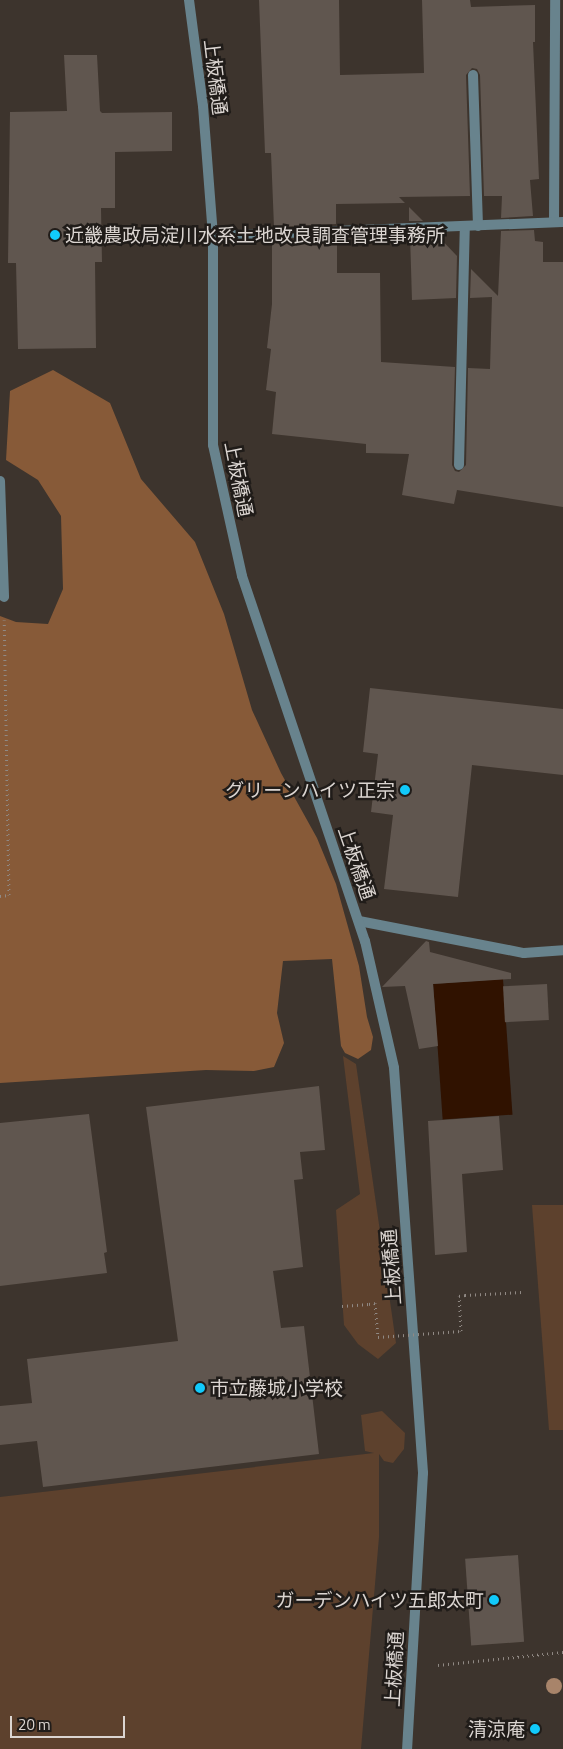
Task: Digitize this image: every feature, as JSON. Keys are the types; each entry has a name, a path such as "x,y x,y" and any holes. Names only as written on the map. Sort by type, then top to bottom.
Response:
{"street":[{"name":"上板橋通","path":"189,0 203,106 213,236 213,445 242,576 359,921 394,1068 423,1472 408,1749"},
{"path":"213,236 558,222 554,0"},
{"path":"473,76 478,226"},
{"path":"459,464 466,226"},
{"path":"0,481 4,597"},
{"path":"359,921 524,952 563,950"}],"path":[{"path":"0,896 9,895 4,597"},
{"path":"342,1306 375,1303 378,1337 461,1332 459,1296 522,1292"},
{"path":"412,1668 563,1652"}],"shaded area":[{"path":"53,370 110,403 141,479 195,542 224,614 252,710 281,773 317,838 336,884 359,966 367,1017 373,1037 371,1050 358,1059 345,1053 341,1046 332,959 283,961 277,1013 284,1043 274,1067 254,1071 206,1070 0,1083 0,616 16,622 48,624 63,589 61,516 38,480 6,460 10,391"},
{"path":"503,979 512,1115 443,1120 433,984"},
{"path":"343,1056 356,1064 396,1343 378,1359 358,1344 344,1325 336,1210 360,1194"},
{"path":"532,1205 563,1205 563,1430 549,1430"},
{"path":"382,1411 405,1433 404,1449 393,1463 384,1461 379,1454 379,1537 361,1749 0,1749 0,1497 374,1453 365,1451 361,1415"}],"building":[{"path":"259,0 339,0 340,75 424,73 422,0 470,0 471,7 535,5 535,42 533,42 539,179 530,180 533,216 501,218 502,196 484,196 480,75 477,69 472,68 466,75 470,196 399,197 405,203 336,204 336,224 274,227 271,153 265,153"},
{"name":"近畿農政局淀川水系土地改良調査管理事務所","path":"64,55 97,55 100,111 102,113 172,112 172,151 115,152 115,208 101,208 102,262 95,262 96,348 18,349 16,263 8,263 10,112 67,111"},
{"path":"409,207 423,221 409,221"},
{"path":"534,230 535,241 543,242 543,262 563,262 563,507 457,490 454,504 402,495 409,454 366,453 366,444 272,434 276,392 266,390 271,349 267,348 272,304 272,242 337,238 337,273 380,273 381,362 455,367 452,465 455,471 459,472 466,465 468,368 490,369 492,297 470,298 471,269 498,296 501,231"},
{"path":"436,234 457,256 456,298 412,300 410,235"},
{"name":"グリーンハイツ正宗","path":"370,688 563,709 563,775 472,765 458,897 384,889 393,815 371,812 378,754 363,752"},
{"path":"426,941 429,942 430,952 511,973 511,979 433,984 438,1046 419,1049 405,986 382,987"},
{"path":"547,984 549,1020 505,1022 503,986"},
{"path":"319,1086 325,1150 300,1152 303,1179 294,1180 303,1267 273,1271 281,1328 304,1326 319,1454 43,1487 37,1441 0,1445 0,1406 32,1403 27,1359 178,1341 146,1107"},
{"path":"89,1114 107,1252 104,1253 107,1273 0,1286 0,1123"},
{"path":"499,1116 503,1170 462,1174 467,1252 435,1255 428,1121"},
{"name":"ガーデンハイツ五郎太町","path":"518,1555 524,1642 471,1645 465,1559"}],"place":[{"name":"近畿農政局淀川水系土地改良調査管理事務所","path":"55,235"},
{"name":"グリーンハイツ正宗","path":"405,790"},
{"name":"市立藤城小学校","path":"200,1388"},
{"name":"ガーデンハイツ五郎太町","path":"494,1600"},
{"name":"清涼庵","path":"535,1729"}]}
